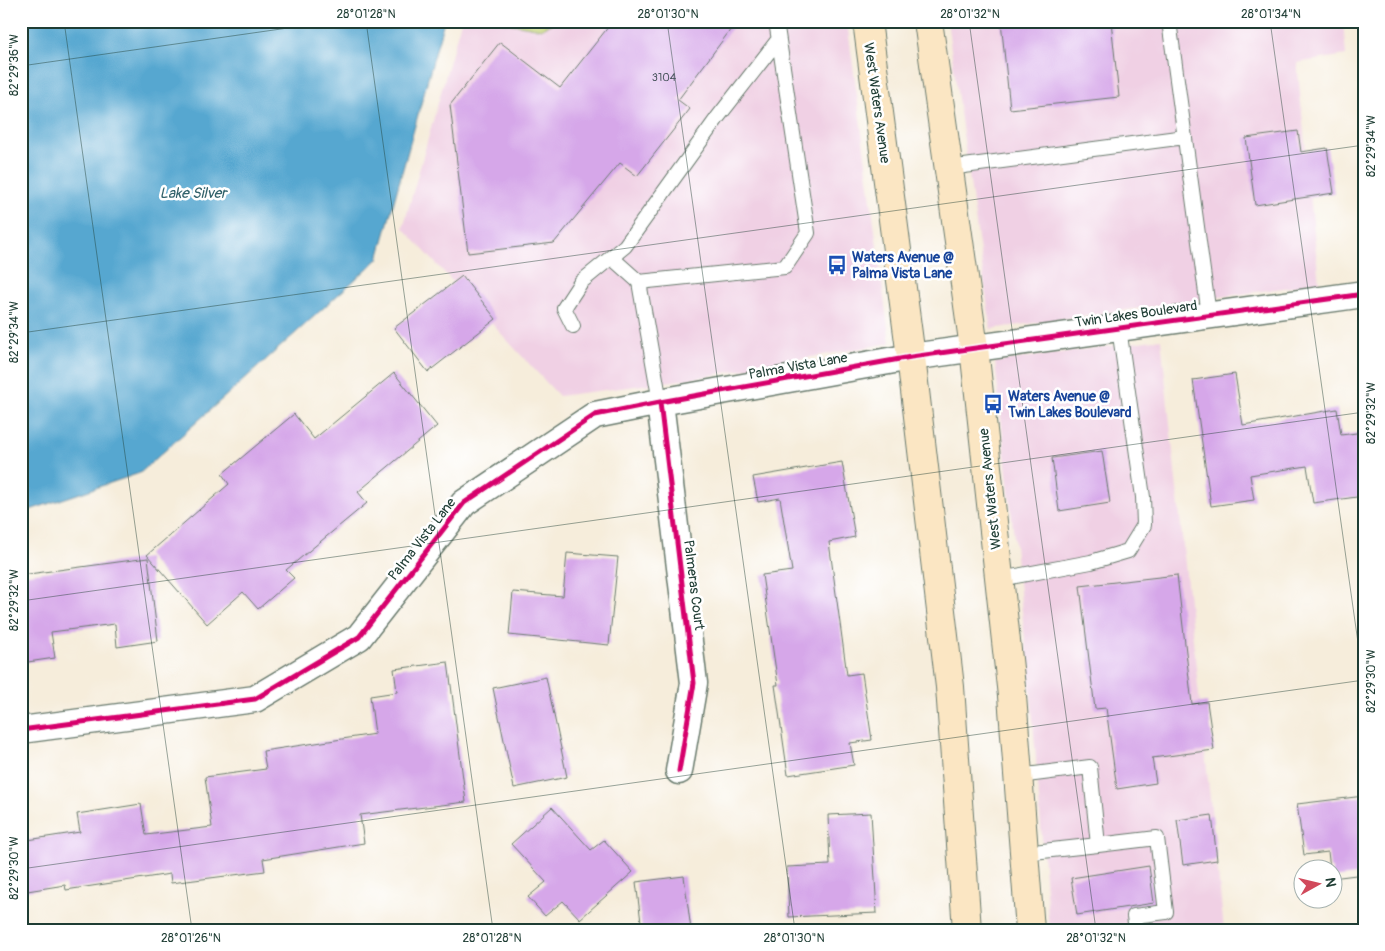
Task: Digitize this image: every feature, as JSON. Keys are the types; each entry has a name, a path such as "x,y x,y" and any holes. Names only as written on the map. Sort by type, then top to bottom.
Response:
{"main road":[{"name":"West Waters Avenue","path":"866,21 911,357 950,687 967,930"},
{"name":"West Waters Avenue","path":"928,21 974,348 1000,579 1019,776 1030,930"}],"street":[{"name":"Twin Lakes Boulevard","path":"911,357 1364,294"},
{"name":"Palma Vista Lane","path":"21,730 255,699 359,638 464,503 595,415 911,357"},
{"name":"Palmeras Court","path":"660,402 694,683 679,771"}],"lane":[{"path":"639,282 785,267 808,233 776,21"},
{"path":"1169,21 1208,315"},
{"path":"573,326 564,308 580,282 625,246 718,117 778,40"},
{"path":"949,168 1185,138"},
{"path":"611,257 639,282 660,402"},
{"path":"1000,579 1091,562 1128,551 1144,525 1143,497 1119,328"},
{"path":"1019,776 1090,767 1098,845"},
{"path":"1024,853 1156,838 1166,912 1134,916 1136,930"}],"shaded area":[{"path":"461,21 496,21 541,29 556,21 847,21 890,343 696,378 559,396 403,228"},
{"path":"947,21 1343,21 1346,55 1297,63 1319,283 991,329"},
{"path":"1161,339 1224,930 1049,930 1031,694 995,362"}],"green space":[{"path":"496,21 556,21 541,29"}],"water":[{"name":"Lake Silver","path":"21,21 444,21 378,259 140,473 21,513"}],"building":[{"path":"613,21 737,21 678,100 690,109 637,176 620,163 554,243 468,253 450,105 500,42 560,88"},
{"path":"1001,21 1111,21 1119,97 1010,109"},
{"path":"1298,131 1301,152 1327,148 1334,193 1255,205 1246,138"},
{"path":"462,276 496,319 428,372 394,328"},
{"path":"394,373 437,426 358,492 367,503 286,570 294,578 258,609 243,592 207,624 147,555 229,484 222,474 294,414 314,439"},
{"path":"1235,374 1243,425 1337,409 1341,435 1364,432 1364,496 1313,503 1307,466 1250,475 1254,500 1211,506 1193,380"},
{"path":"1102,451 1110,503 1059,511 1052,458"},
{"path":"842,462 855,537 829,542 847,675 862,673 872,740 850,743 854,765 788,775 775,685 778,685 762,575 792,571 780,498 758,502 753,477"},
{"path":"567,553 618,557 609,645 509,635 513,592 563,596"},
{"path":"148,558 158,641 117,647 115,624 51,632 55,658 21,663 21,575"},
{"path":"1177,575 1192,704 1207,702 1214,750 1152,758 1156,783 1117,789 1106,708 1095,709 1080,586"},
{"path":"448,662 466,802 360,815 364,843 263,859 265,871 171,883 170,874 66,890 65,885 21,892 21,841 80,832 77,814 141,804 146,835 212,827 205,777 266,769 263,751 375,734 370,696 397,692 394,669"},
{"path":"546,677 567,777 514,788 493,688"},
{"path":"1364,796 1364,874 1342,877 1342,858 1329,858 1328,852 1304,855 1297,804"},
{"path":"552,807 591,850 604,840 633,872 580,919 563,901 545,916 528,897 546,882 511,844"},
{"path":"871,813 877,913 789,917 787,867 830,865 828,815"},
{"path":"1212,815 1217,860 1183,865 1177,820"},
{"path":"1149,866 1154,903 1077,915 1071,878"},
{"path":"684,876 691,930 642,930 636,882"}],"cycle path":[{"path":"21,730 255,699 359,637 464,503 595,415 911,357 1364,294"},
{"path":"660,402 694,683 679,771"}],"place":[{"name":"Waters Avenue @ Palma Vista Lane","path":"837,265"},
{"name":"Waters Avenue @ Twin Lakes Boulevard","path":"993,404"}]}
